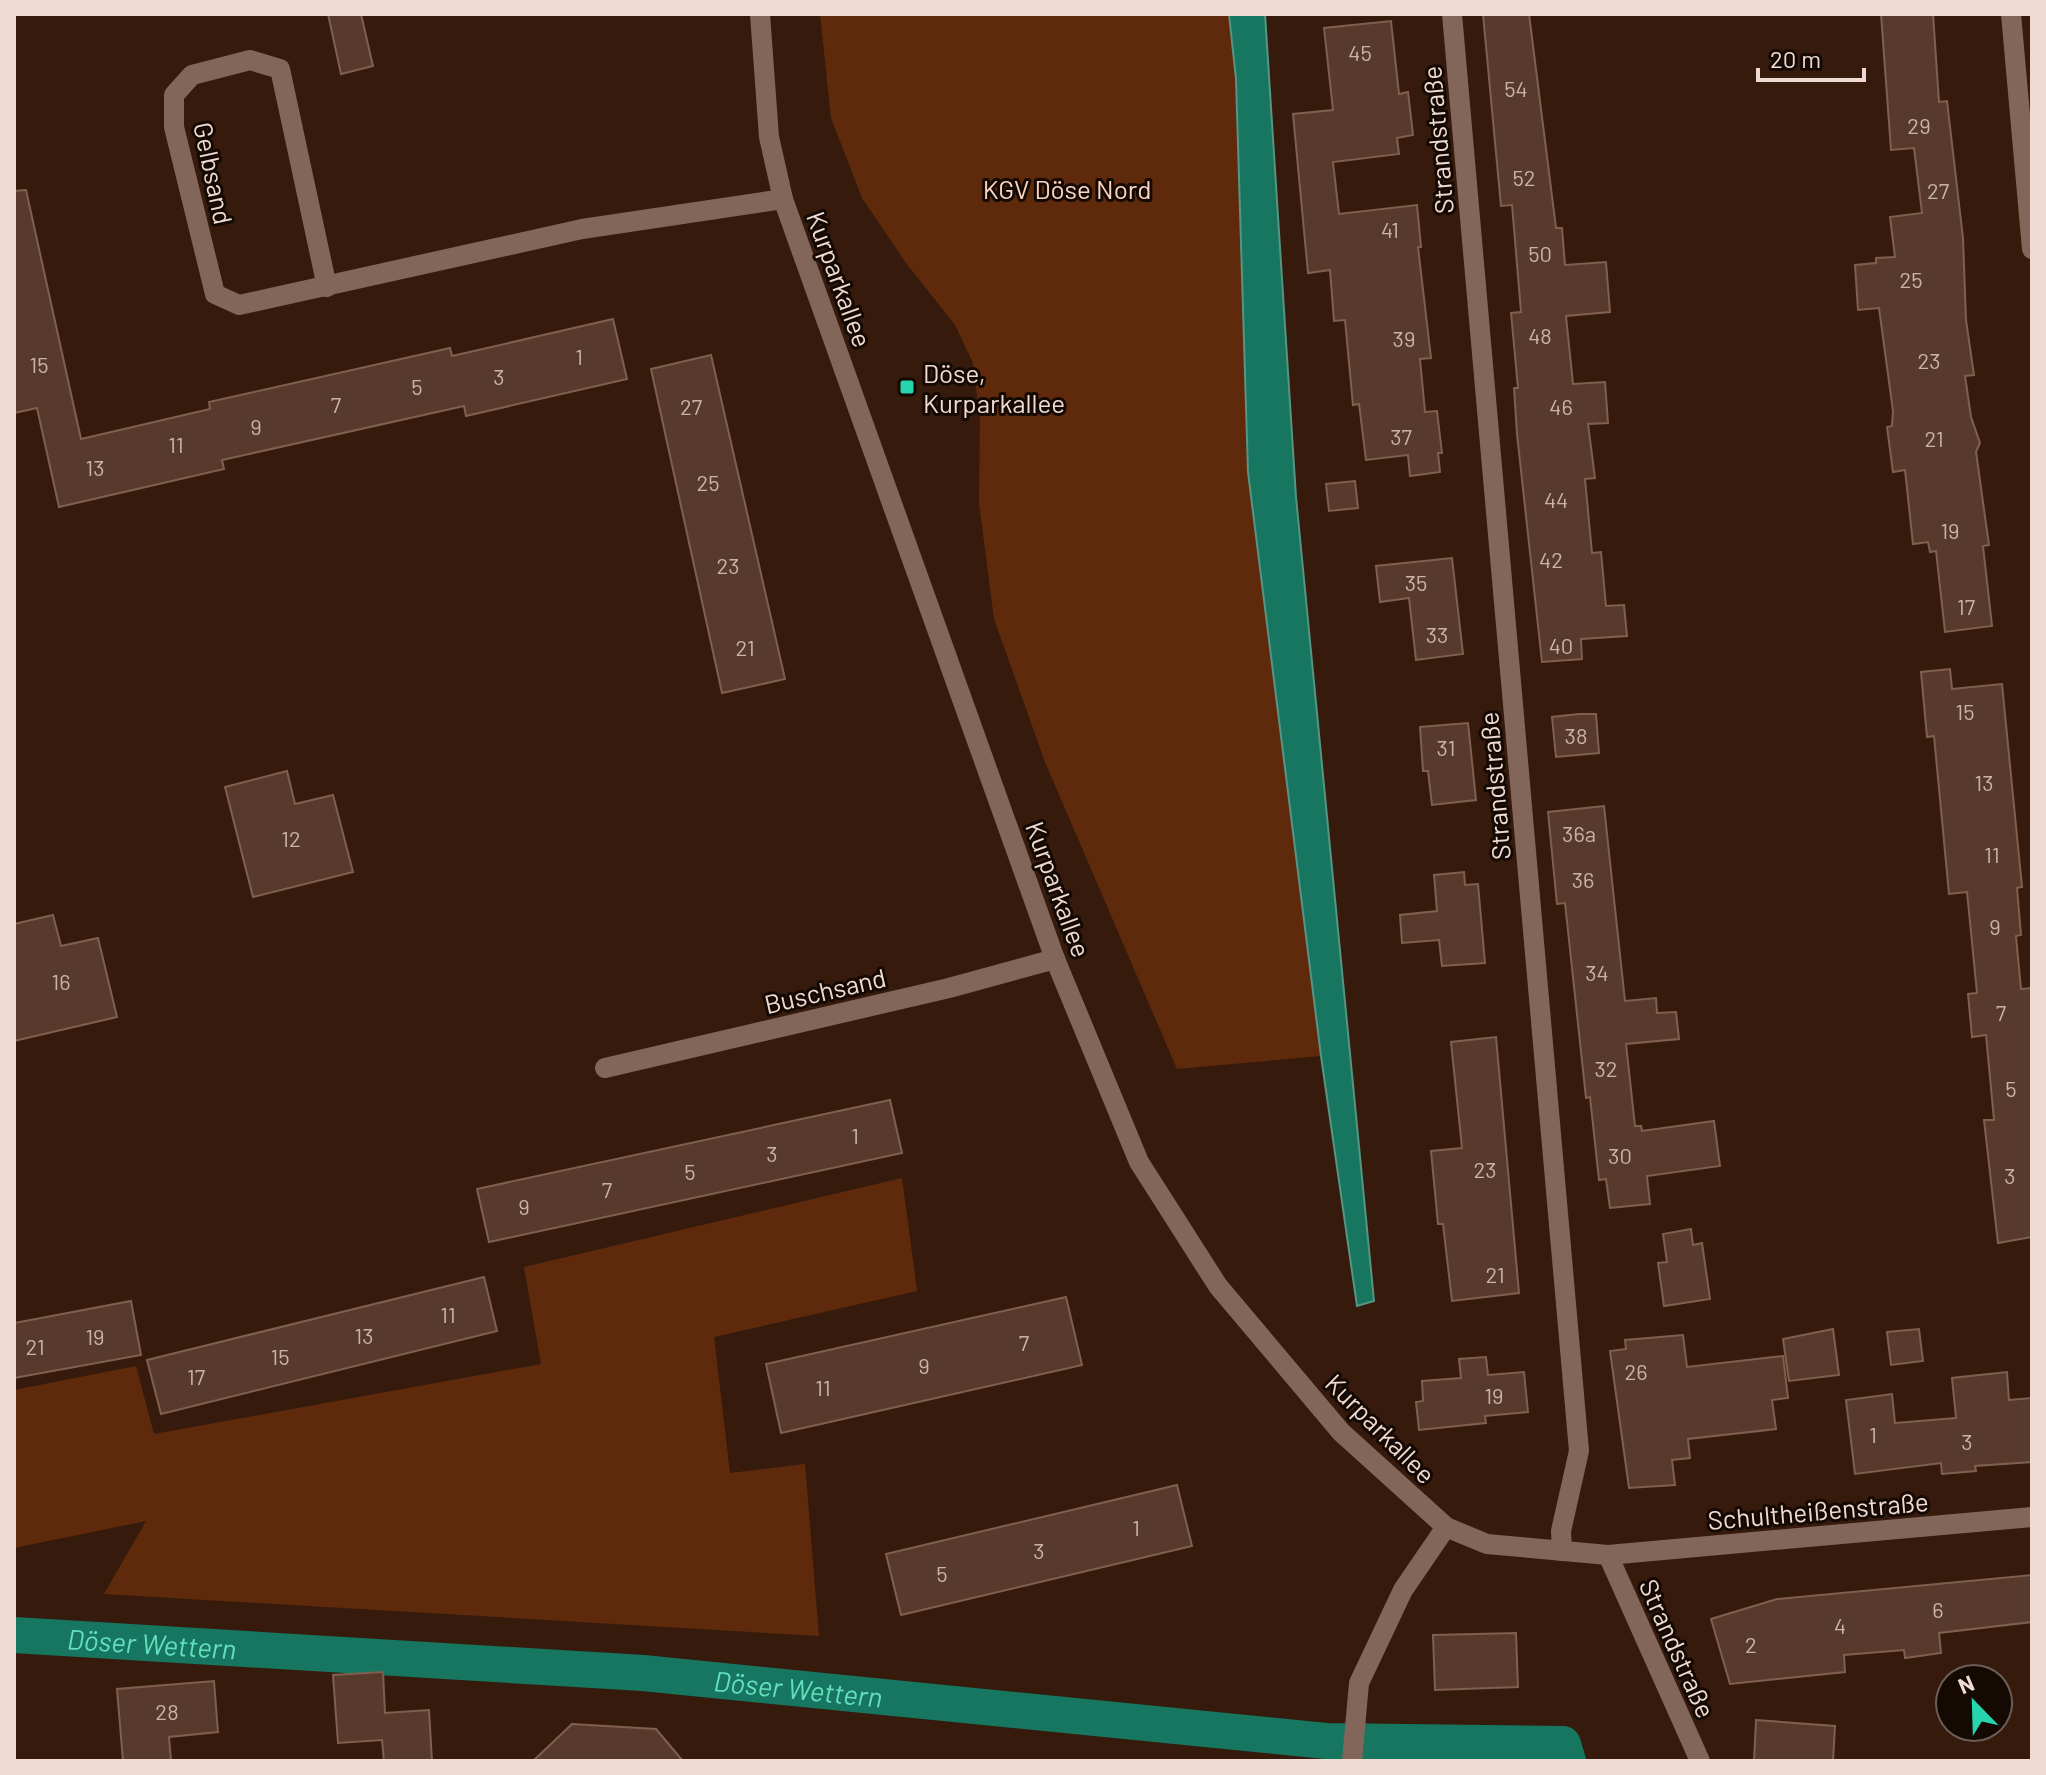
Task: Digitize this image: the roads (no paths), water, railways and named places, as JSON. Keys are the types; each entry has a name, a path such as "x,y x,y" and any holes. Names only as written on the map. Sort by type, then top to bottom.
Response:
{"street":[{"name":"Kurparkallee","path":"760,14 769,137 783,199 1055,959 1139,1162 1209,1273 1341,1432 1446,1527 1487,1544 1608,1555"},
{"name":"Strandstraße","path":"1452,14 1579,1451 1561,1531 1562,1551"},
{"path":"2011,14 2032,249"},
{"name":"Gelbsand","path":"327,287 280,69 250,60 192,75 174,95 174,127 215,294 239,305 327,287 582,229 783,199"},
{"name":"Buschsand","path":"605,1068 1055,959"},
{"name":"Schultheißenstraße","path":"1608,1555 2032,1517"},
{"path":"1352,1761 1359,1683 1403,1590 1446,1527"},
{"name":"Strandstraße","path":"1608,1555 1700,1761"}],"water":[{"path":"1229,14 1265,14 1296,497 1374,1301 1357,1306 1321,1056 1248,472 1236,79"}],"waterway":[{"name":"Döser Wettern","path":"14,1635 643,1673 1326,1741 1563,1744 1568,1761"}],"place":[{"name":"Döse, Kurparkallee","path":"907,387"}],"park label":[{"name":"KGV Döse Nord","path":"1067,188"}]}
